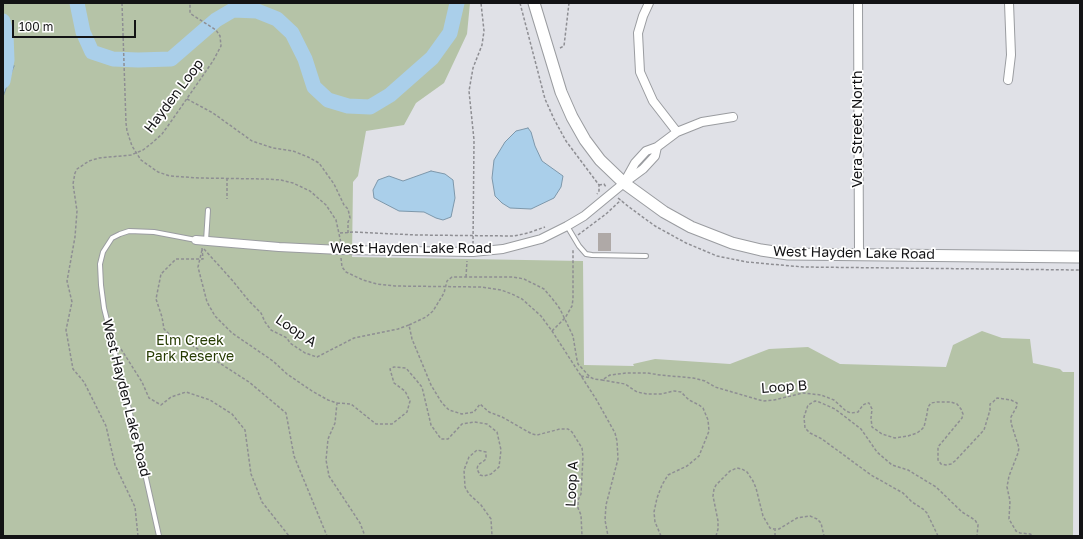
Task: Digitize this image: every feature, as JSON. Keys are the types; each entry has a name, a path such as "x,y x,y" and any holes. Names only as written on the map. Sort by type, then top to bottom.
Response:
{"main road":[{"path":"534,3 558,85 572,117 592,150 624,183"},
{"name":"West Hayden Lake Road","path":"624,183 651,204 678,220 705,233 732,243 761,250 788,254 1080,257"}],"street":[{"path":"649,3 638,33 640,72 653,101 677,132"},
{"name":"Vera Street North","path":"858,3 859,254"},
{"path":"1008,80 1011,55 1009,3"},
{"path":"624,183 644,169 655,156 657,147 677,132 702,122 733,117"},
{"name":"West Hayden Lake Road","path":"196,240 204,245 333,250 493,250 522,245 541,239 567,226 594,208 624,183"}],"lane":[{"path":"204,245 208,210"},
{"path":"567,226 583,251 592,255 646,256"},
{"name":"West Hayden Lake Road","path":"159,536 111,337 102,294 100,264 103,252 112,238 129,231 142,230 196,240"}],"path":[{"path":"122,3 127,131 136,153 141,160 150,168 166,175 188,178 281,180 301,186 317,196 326,205 336,220 342,245"},
{"name":"Hayden Loop","path":"138,536 135,507 115,465 106,426 84,382 73,369 66,330 72,302 67,281 78,211 73,184 75,173 80,166 99,158 131,155 146,148 162,134 218,52 221,46 220,36 216,30 191,14 190,3"},
{"path":"466,277 468,262 465,258 469,251 473,235 474,140 469,90 473,68 482,45 484,31 481,3"},
{"path":"520,3 533,58 547,104 566,141 600,185 599,191 593,198"},
{"path":"560,48 564,46 569,3"},
{"path":"186,99 213,113 252,141 273,148 293,152 308,157 319,163 334,184 344,205 348,209 350,218 348,222 348,233"},
{"path":"226,178 227,199"},
{"path":"600,185 604,184"},
{"path":"552,331 565,318 572,306 573,248 575,240 585,229 606,214 621,200"},
{"path":"340,233 514,236 546,227"},
{"path":"204,245 198,267 207,302 215,316 232,333 273,361 287,374 312,391 328,400 337,403 351,404 376,424 392,424 407,412 410,401 405,391 394,383 390,369 394,367 406,368 422,387 432,425 441,439 448,439 462,424 474,422 486,424 497,432 501,450 499,467 491,474 484,476 480,475 477,469 478,465 485,460 486,452 477,450 469,457 464,470 465,487 469,494 481,504 491,518 492,536"},
{"name":"Loop A","path":"204,245 249,301 261,313 264,322 271,330 287,338 290,343 305,353 317,357 354,338 398,329 409,325 412,339 431,385 442,403 449,410 462,414 474,412 480,404 489,412 502,417 532,434 537,435 560,429 568,429 572,432 582,448 584,457 581,494 578,500 578,508 581,515 582,536"},
{"path":"341,255 342,267 346,272 363,280 377,284 488,288 501,290 512,294 536,310 552,331 581,376 615,433 618,452 617,467 606,506 605,520 608,536"},
{"path":"200,259 176,259 161,274 156,299 164,329 173,338 188,340 193,346 249,382 286,412 294,456 327,536"},
{"path":"409,325 426,317 433,310 444,293 447,281 450,278 513,277 524,279 548,293 560,309 573,336 577,360 582,370 592,378"},
{"path":"111,337 123,352 142,382 149,398 161,405 171,397 186,392 210,400 232,414 246,430 251,474 262,502 289,536"},
{"name":"Loop B","path":"602,380 610,375 632,372 693,378 705,381 715,387 763,401 803,393 821,395 834,400 846,411 851,412 858,412 863,405 867,403 872,409 872,426 882,434 896,438 908,436 921,430 924,427 928,407 931,404 937,402 951,402 957,404 963,414 962,418 938,447 938,460 941,464 946,465 955,461 984,430 990,410 990,404 997,398 1011,400 1016,403 1017,406 1011,417 1011,423 1019,448 1009,476 1007,487 1010,501 1008,513 1009,519 1016,531 1034,536"},
{"path":"581,376 624,384 637,392 647,394 661,394 674,391 681,392 689,400 699,405 705,411 709,431 701,451 696,459 687,466 666,477 657,498 654,520 661,536"},
{"name":"Loop B","path":"938,536 927,513 923,509 912,502 903,493 871,475 805,428 804,417 808,405 815,401 830,406 861,429 877,452 892,465 908,470 936,487 962,512 975,520 978,525 977,536"},
{"path":"337,403 335,423 328,439 326,460 329,476 360,523 365,536"},
{"path":"716,536 718,521 713,496 714,489 730,471 737,468 747,472 753,481 764,519 770,528 775,530 797,518 810,516 817,519 821,523 824,536"},
{"path":"775,530 775,536"}],"green space":[{"name":"Elm Creek Park Reserve","path":"3,3 470,3 467,34 444,83 416,103 404,125 366,131 358,176 353,182 352,257 583,261 584,365 634,366 633,364 655,359 730,364 769,349 808,347 840,364 946,367 953,345 982,331 1002,338 1030,339 1033,363 1060,369 1063,372 1074,372 1073,536 3,536 3,97 14,67 3,68"}],"water":[{"path":"14,66 3,97 3,68"},
{"path":"528,128 542,161 563,176 561,187 554,198 531,209 510,208 495,196 492,178 494,160 505,142 516,131"},
{"path":"431,171 445,174 453,180 455,198 451,217 443,220 424,212 399,211 374,198 373,190 378,180 389,176 403,181"}],"building":[{"path":"598,233 611,233 611,251 598,251"}],"waterway":[{"path":"77,3 83,32 92,52 113,59 171,59 216,20 233,10 257,11 277,19 292,33 305,59 314,87 328,100 348,106 370,107 390,95 432,58 450,33 457,3"},
{"path":"3,21 6,34 7,60 3,81"}]}
